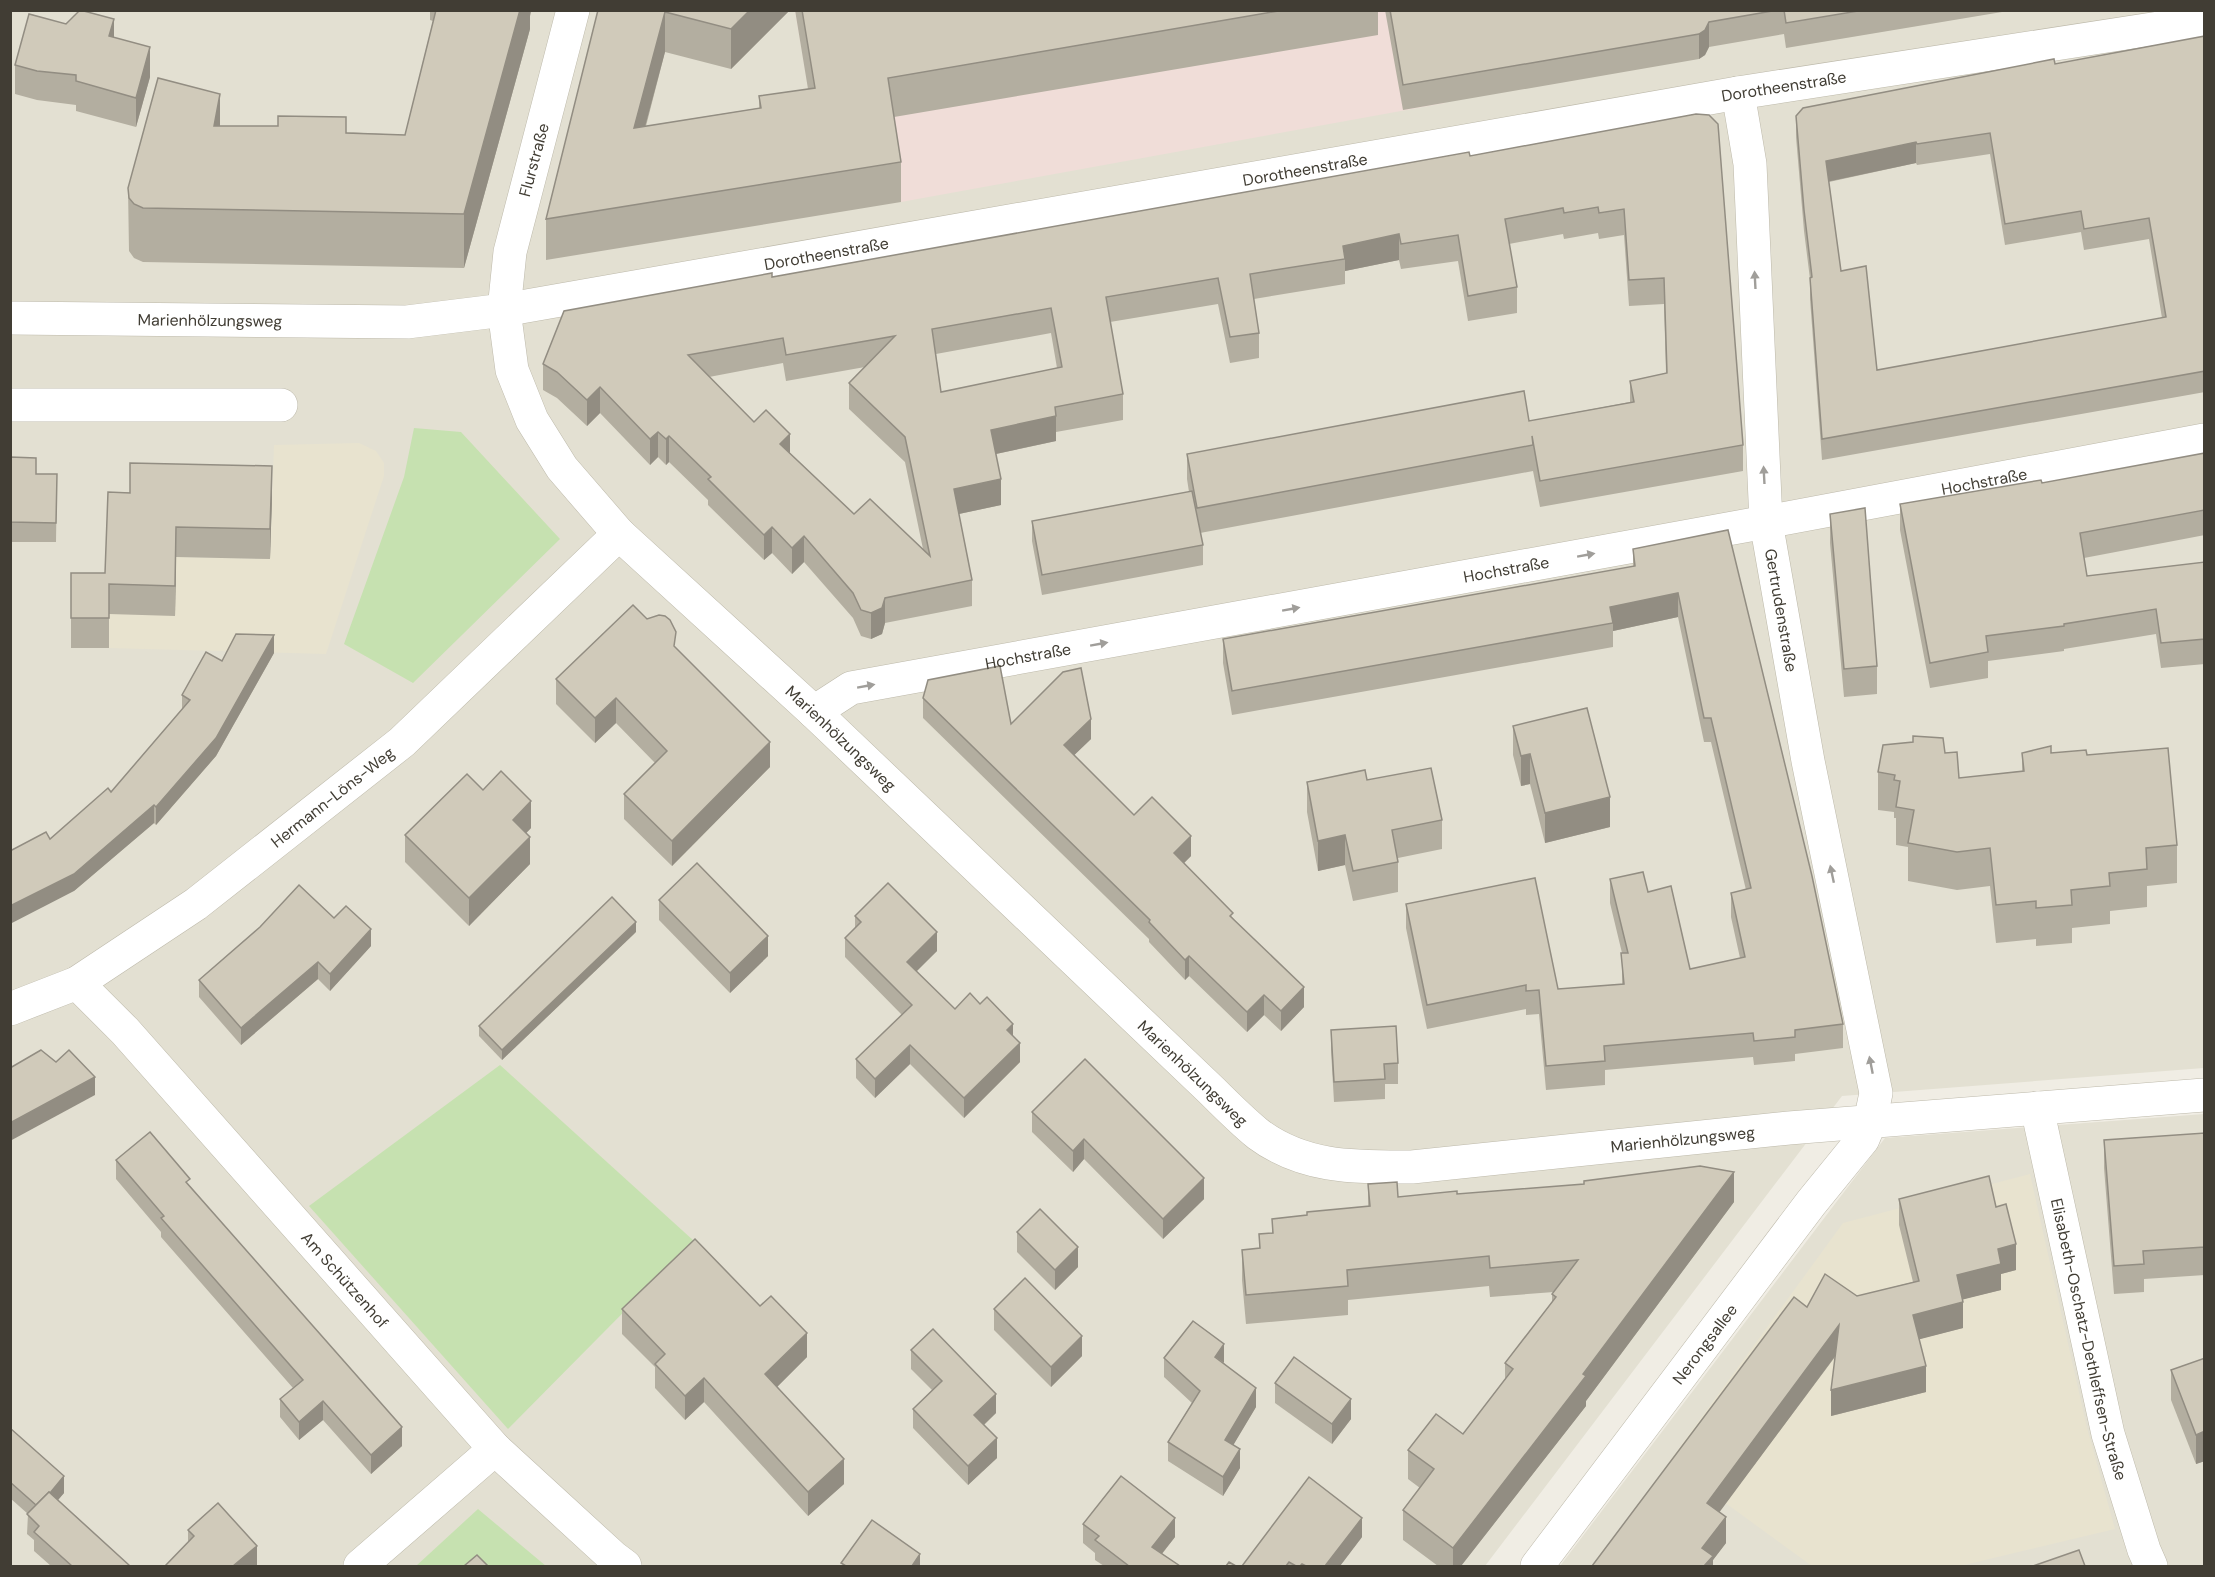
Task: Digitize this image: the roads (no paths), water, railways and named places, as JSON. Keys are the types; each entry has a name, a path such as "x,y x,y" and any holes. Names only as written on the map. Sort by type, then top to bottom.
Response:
{"street":[{"name":"Flurstraße","path":"504,310 510,252 573,10"},
{"name":"Dorotheenstraße","path":"407,322 504,310 1738,93 2205,21"},
{"name":"Gertrudenstraße","path":"1738,93 1750,164 1766,522 1808,761 1876,1092 1870,1122"},
{"name":"Marienhölzungsweg","path":"504,310 512,370 532,420 562,468 620,534 814,712 1259,1134 1302,1158 1350,1167 1412,1167 1789,1128 2205,1095"},
{"name":"Marienhölzungsweg","path":"10,318 407,322"},
{"path":"10,405 281,405"},
{"name":"Hochstraße","path":"814,712 851,688 2205,441"},
{"name":"Hermann-Löns-Weg","path":"10,1009 77,983 196,904 402,742 620,534"},
{"name":"Am Schützenhof","path":"77,983 133,1040 495,1449 625,1566"},
{"name":"Elisabeth-Oschatz-Dethleffsen-Straße","path":"2037,1108 2108,1434 2151,1566"},
{"name":"Nerongsallee","path":"1537,1566 1811,1203 1863,1139 1870,1122"},
{"path":"360,1566 495,1449"}]}
